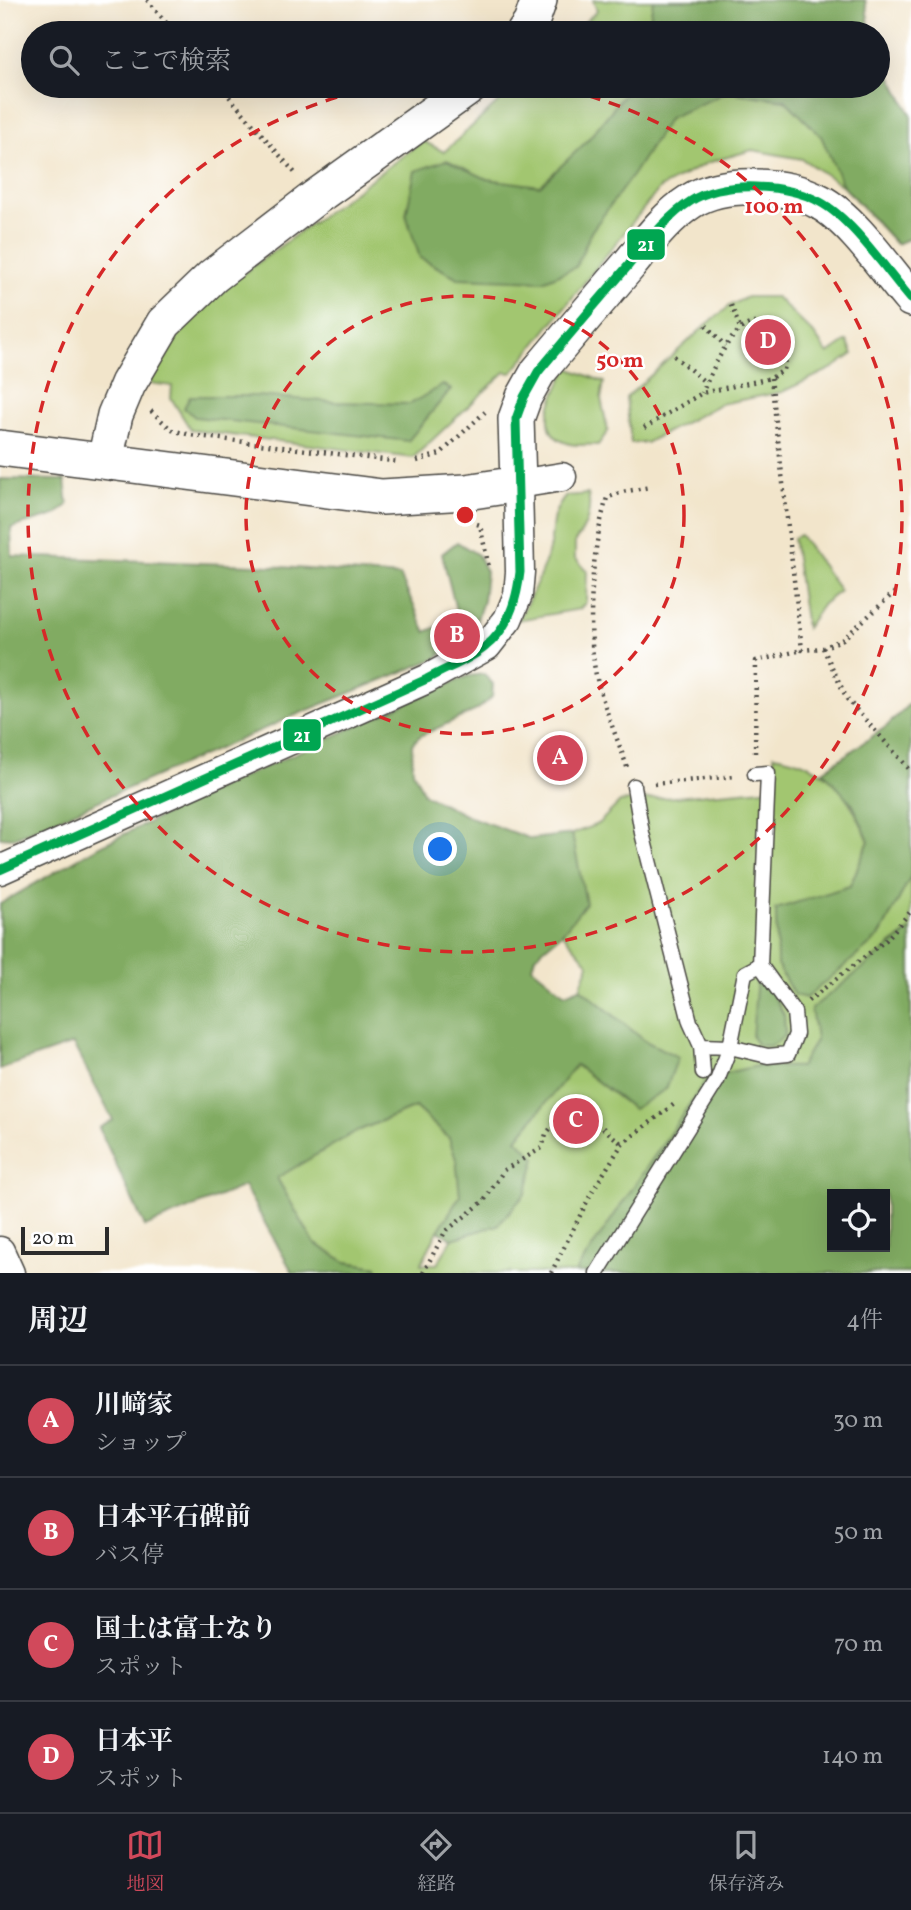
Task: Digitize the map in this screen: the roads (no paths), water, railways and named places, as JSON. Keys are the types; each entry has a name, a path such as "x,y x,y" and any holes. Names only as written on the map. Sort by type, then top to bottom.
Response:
{"street":[{"path":"532,21 539,0"},
{"path":"105,460 115,415 128,384 164,323 213,276 316,197 454,98"},
{"path":"0,870 427,678 487,646 508,619 518,595 520,572 516,419 524,397 538,372 666,221 693,199 724,189 762,187 795,191 821,202 844,220 911,299"},
{"path":"0,448 382,497 466,492 562,477"},
{"path":"0,1251 10,1273"}],"lane":[{"path":"701,1046 730,1047 768,1056 788,1054 796,1034 794,1012 760,965 768,773 755,774"},
{"path":"634,786 642,833 690,1021 701,1046 703,1073"},
{"path":"597,1273 717,1081 730,1047 745,973 760,965"}],"place":[{"name":"日本平","path":"768,342"},
{"name":"日本平石碑前","path":"457,636"},
{"name":"川﨑家","path":"560,758"},
{"name":"国土は富士なり","path":"576,1121"}]}
